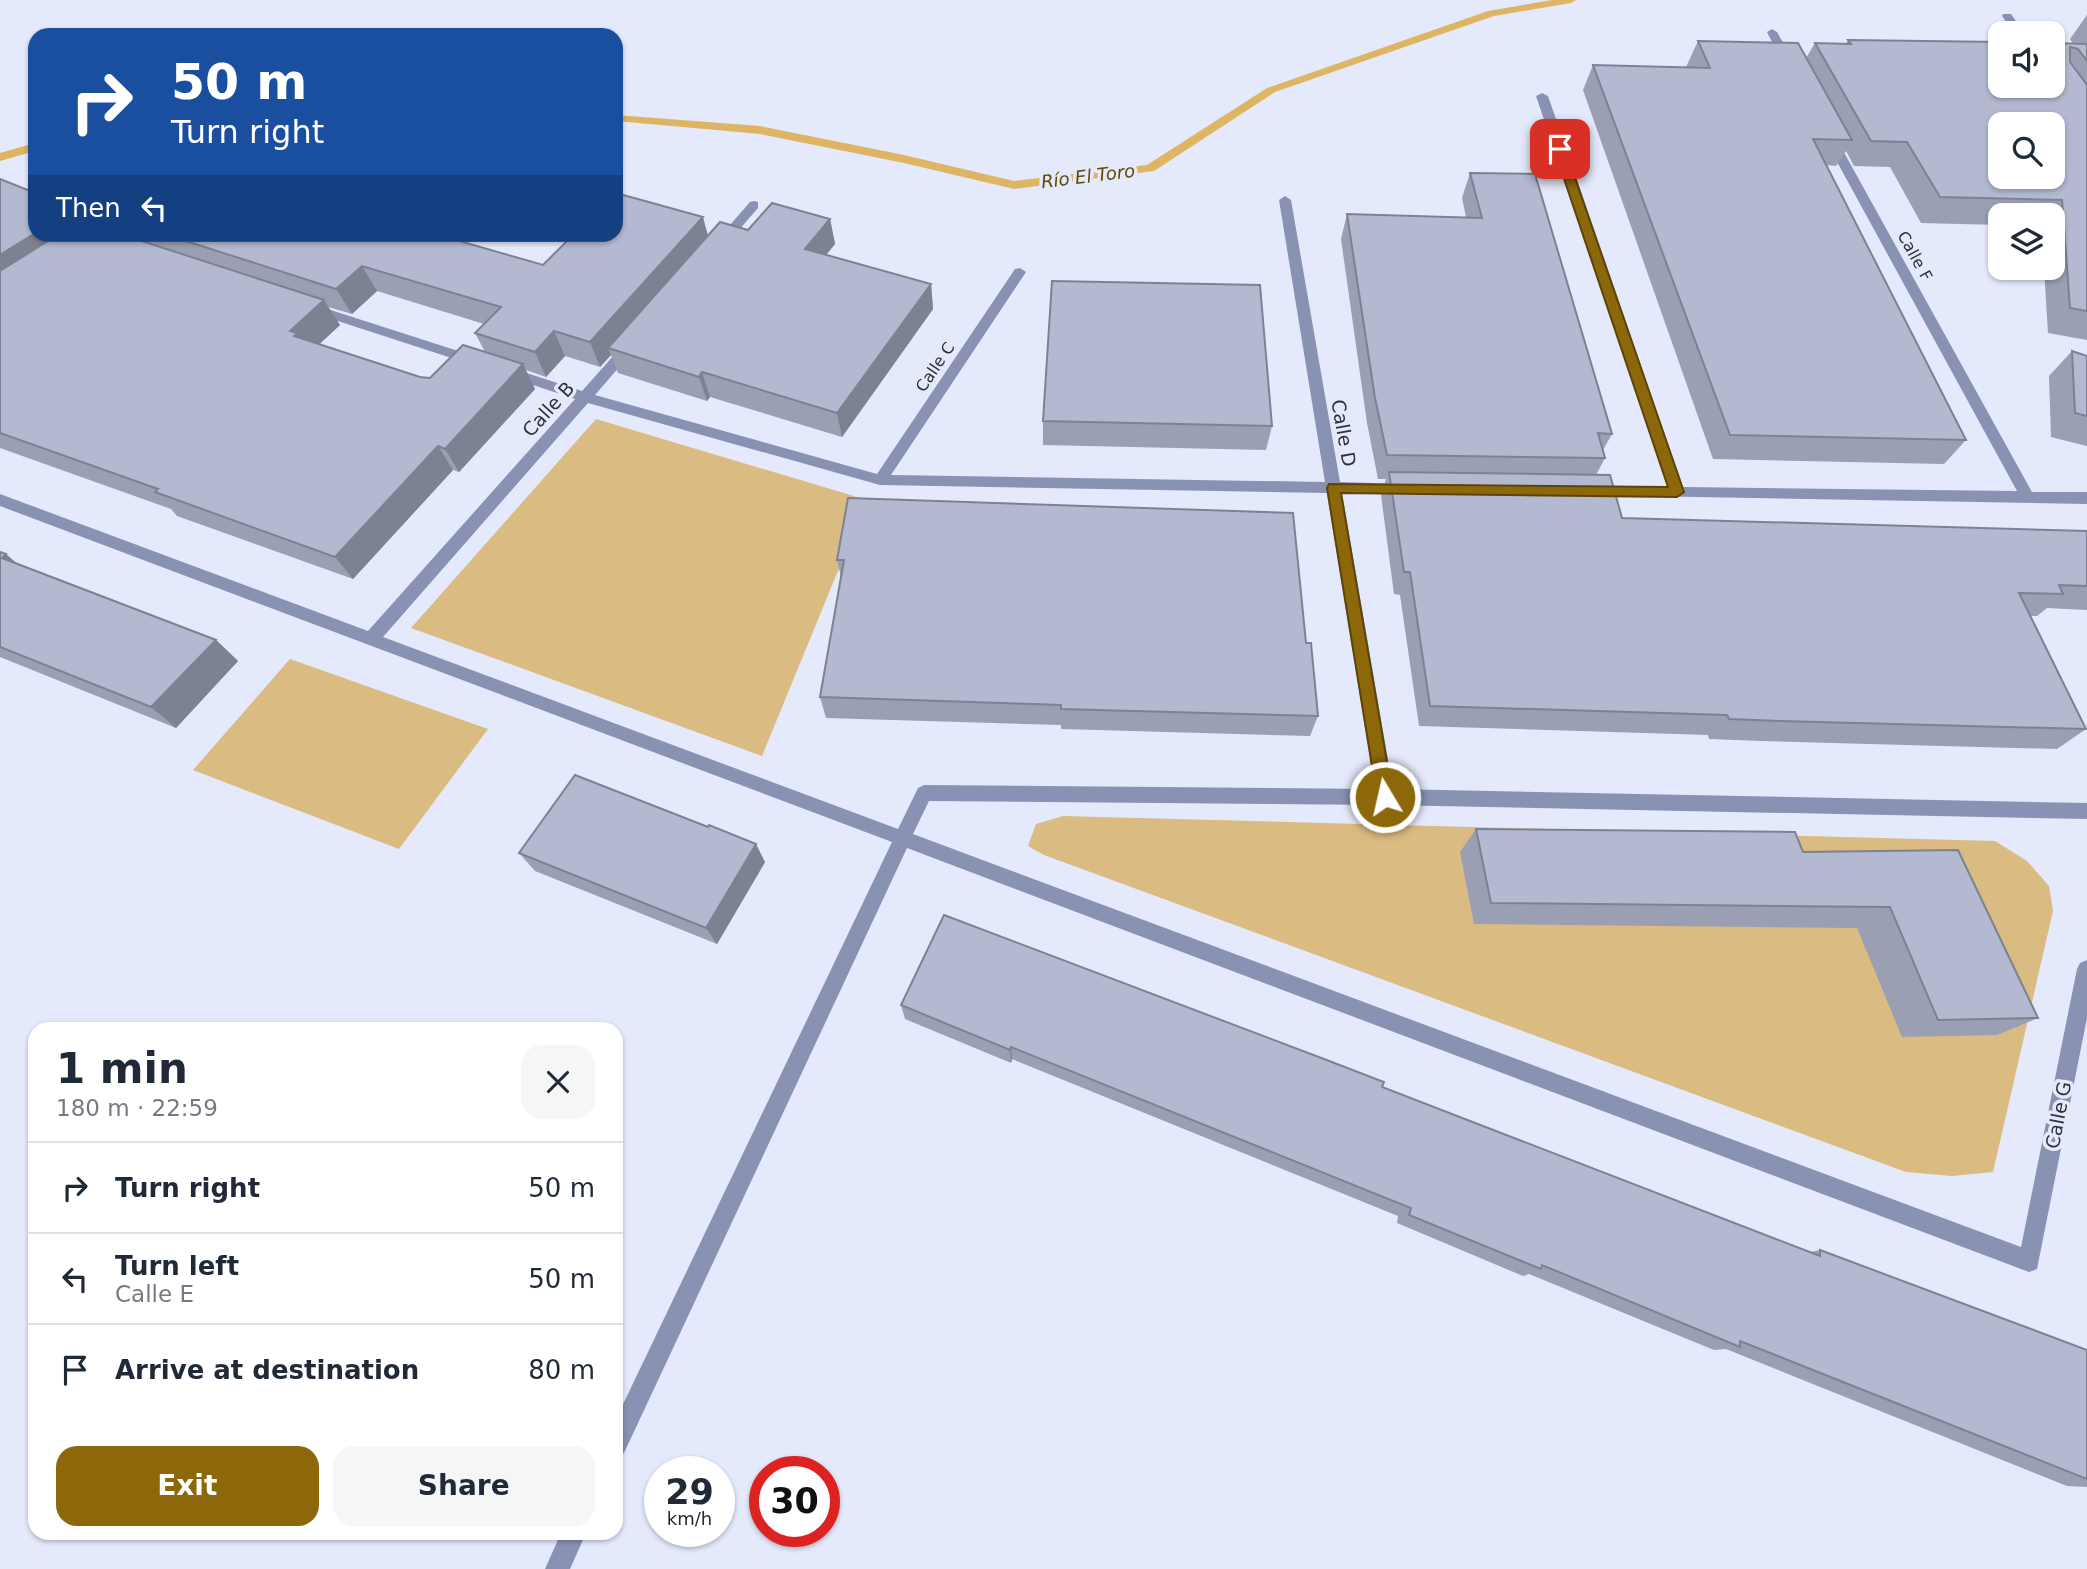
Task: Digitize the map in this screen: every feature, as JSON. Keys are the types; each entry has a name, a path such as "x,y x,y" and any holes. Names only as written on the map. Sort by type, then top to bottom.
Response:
{"street":[{"path":"2007,16 2011,21"},
{"path":"1772,32 1792,69"},
{"path":"1542,96 1677,492"},
{"name":"Calle F","path":"1825,130 2027,497"},
{"name":"Calle D","path":"1285,200 1385,797"},
{"path":"710,256 754,205"},
{"name":"Calle C","path":"880,481 1020,272"},
{"path":"295,303 585,397 880,481 1416,489"},
{"name":"Calle B","path":"371,639 638,336"},
{"path":"1581,491 2087,498"},
{"path":"0,500 903,838"},
{"path":"623,1430 924,793 1385,797 2087,811"},
{"name":"Calle G","path":"903,838 2029,1261 2087,969"},
{"path":"557,1569 571,1540"}],"shaded area":[{"path":"596,419 867,500 762,756 411,628"},
{"path":"290,659 488,729 399,849 193,770"},
{"path":"1063,816 1995,841 2027,861 2049,886 2053,911 1993,1172 1952,1176 1906,1172 1044,855 1028,846 1036,824"}],"building":[{"path":"1848,40 1988,42 1988,98 2065,98 2065,43 2087,44 2087,61 2078,49 2070,47 2070,62 2087,85 2087,311 2070,308 2065,203 2062,200 1940,197 1907,142 1871,141 1815,43 1851,44"},
{"path":"1698,41 1798,43 1852,140 1813,139 1966,440 1730,435 1593,65 1710,68"},
{"path":"1470,173 1535,174 1612,434 1598,433 1605,458 1387,455 1375,398 1347,214 1482,218"},
{"path":"0,179 28,190 28,237 0,255"},
{"path":"623,195 703,217 590,342 554,331 535,352 475,333 501,307 362,266 336,289 189,242 463,242 543,265 566,242 623,242"},
{"path":"772,203 830,219 805,249 931,284 837,413 702,372 699,377 608,348 720,222 748,230"},
{"path":"46,242 145,242 324,300 290,331 297,333 294,336 420,377 430,378 463,345 523,364 445,449 438,446 335,557 155,492 158,489 0,433 0,271"},
{"path":"1052,281 1260,285 1272,426 1043,421"},
{"path":"2072,351 2087,356 2087,416 2075,413"},
{"path":"1389,472 1610,475 1622,518 2087,531 2087,586 2059,585 2063,594 2019,593 2086,729 1781,721 1729,719 1727,715 1430,706 1410,572 1404,572"},
{"path":"848,498 1293,513 1306,643 1311,643 1318,716 1061,709 1061,705 820,697 844,560 837,560"},
{"path":"0,552 6,554 2,558 216,640 151,707 0,647"},
{"path":"575,775 756,844 706,928 519,853"},
{"path":"1476,829 1795,832 1803,852 1958,850 2038,1018 1938,1020 1890,907 1491,903"},
{"path":"944,915 1384,1082 1382,1087 1820,1256 1820,1250 2087,1350 2087,1479 1740,1341 1740,1347 1542,1265 1541,1269 1409,1215 1411,1208 901,1005"}],"waterway":[{"name":"Río El Toro","path":"623,119 760,130 904,159 1014,185 1150,168 1271,90 1492,13 1571,0"},
{"name":"Río El Toro","path":"0,157 28,149"}],"route":[{"path":"1385,797 1334,488 1677,492 1560,149"}]}
